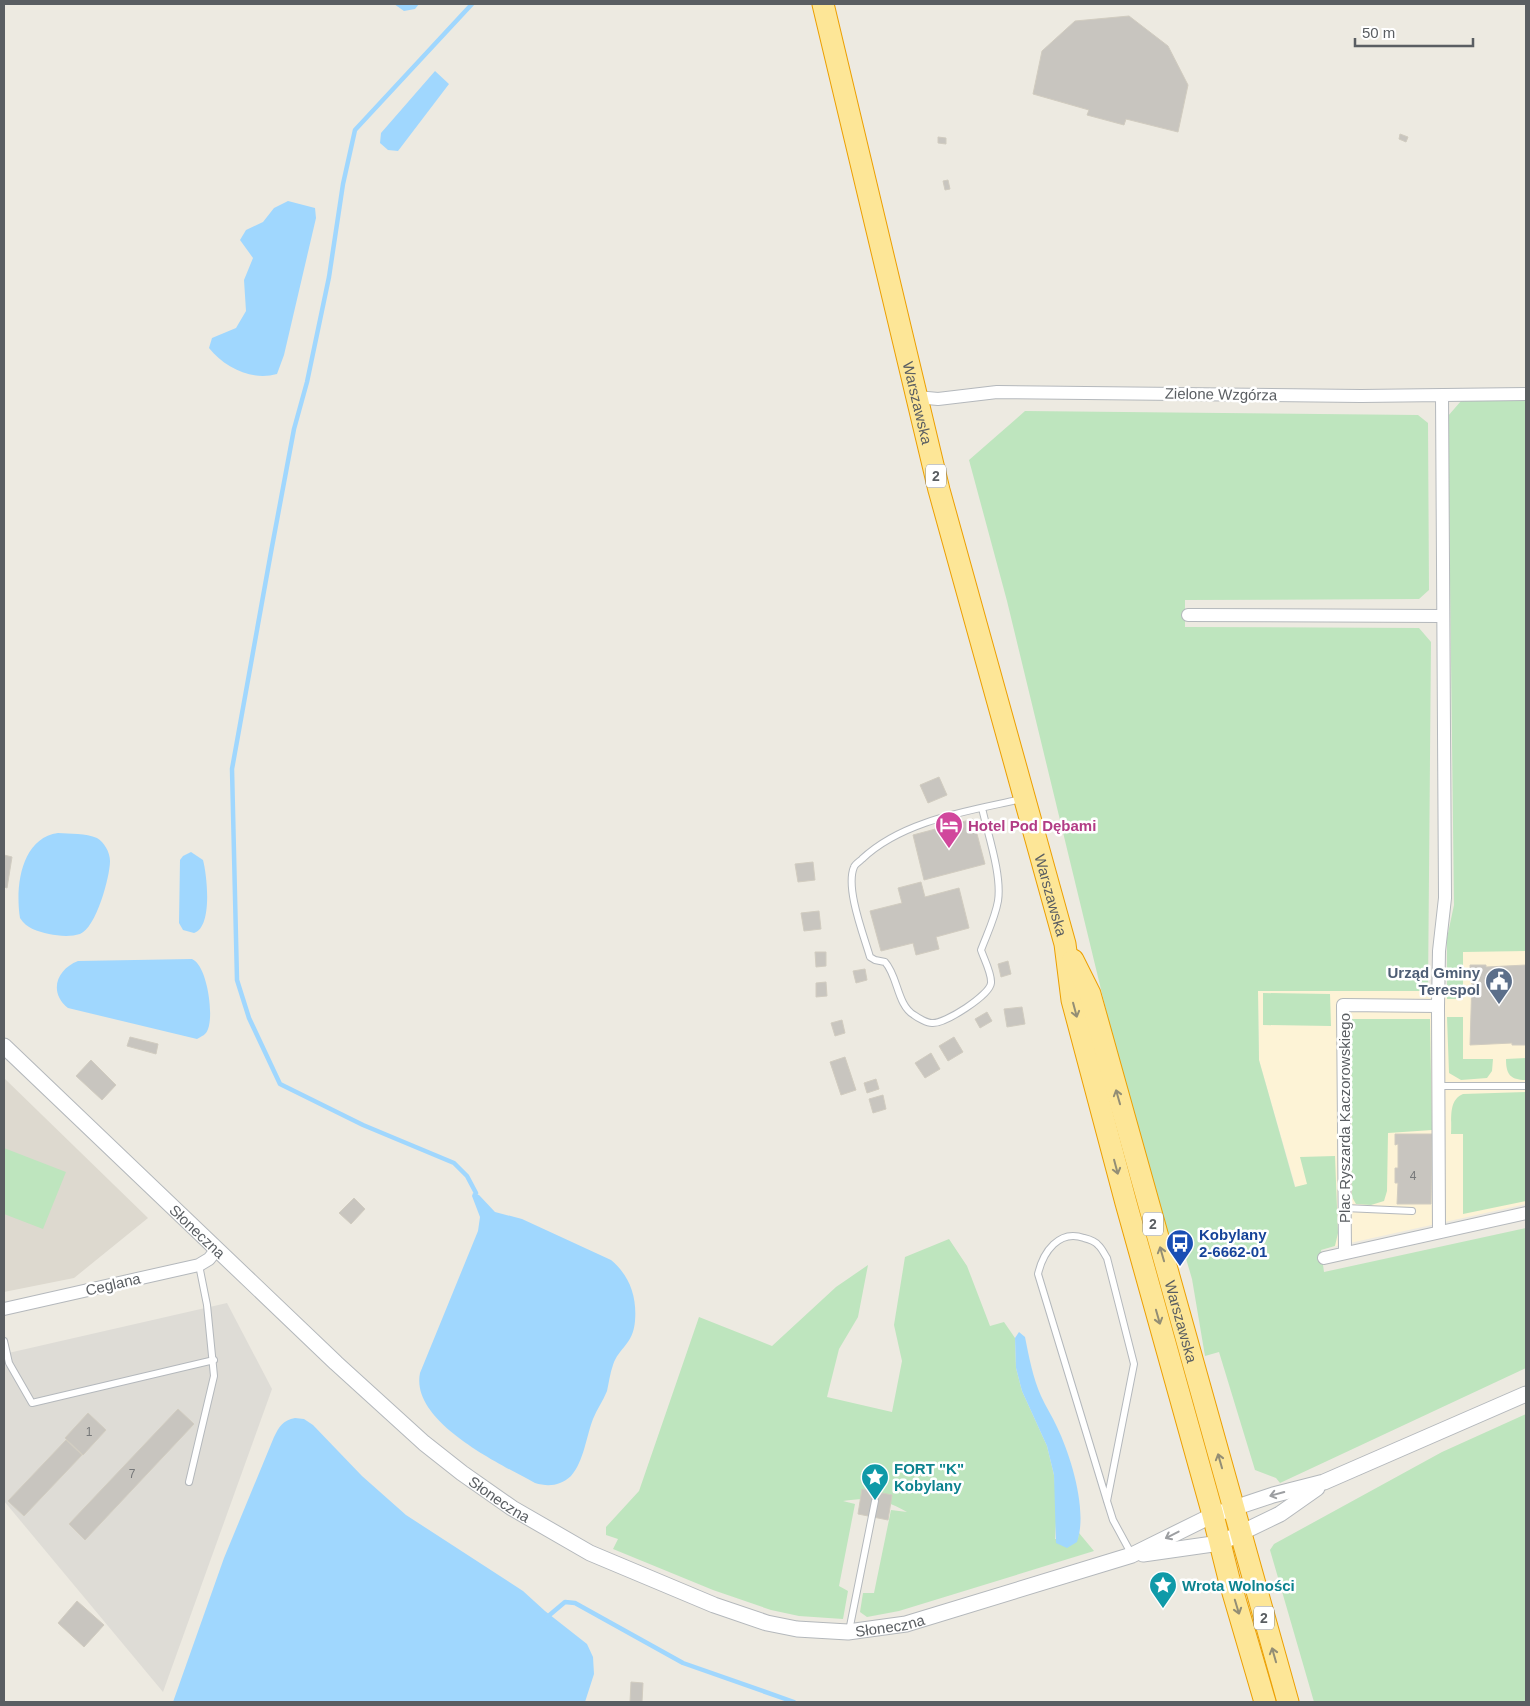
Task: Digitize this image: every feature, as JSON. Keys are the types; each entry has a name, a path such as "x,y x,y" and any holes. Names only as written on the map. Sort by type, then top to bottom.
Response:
{"highway":[{"name":"Warszawska","path":"824,4 939,490 1065,944 1072,1000 1126,1203 1229,1579 1265,1702"},
{"name":"Warszawska","path":"1065,944 1090,994 1288,1702"}],"street":[{"name":"Zielone Wzgórza","path":"917,397 938,399 997,392 1526,394"},
{"path":"1440,1232 1438,1006 1439,951 1445,898 1442,395"},
{"path":"1188,616 1442,616"},
{"name":"Plac Ryszarda Kaczorowskiego","path":"1345,1252 1344,1005 1438,1006"},
{"name":"Słoneczna","path":"4,1046 424,1443 462,1473 545,1528 590,1553 723,1608 767,1623 797,1629 848,1632 906,1624 1132,1555 1220,1543 1280,1514 1324,1482"},
{"path":"1324,1258 1526,1213"},
{"name":"Ceglana","path":"4,1309 199,1265 209,1260 218,1249"},
{"path":"1324,1482 1526,1394"},
{"name":"Słoneczna","path":"1132,1555 1213,1515 1324,1482"}],"lane":[{"path":"982,808 997,875 998,899 993,919 981,950 991,982 987,993 946,1020 932,1023 914,1015 907,1008 890,968 885,962 874,960 870,957 856,910 852,884 854,866 877,844 920,826 982,808 1026,798"},
{"path":"1440,1086 1526,1086"},
{"path":"1345,1208 1412,1211"},
{"path":"1108,1501 1134,1364 1107,1258 1098,1244 1075,1235 1061,1238 1051,1246 1042,1259 1038,1274 1113,1520 1132,1555"},
{"path":"189,1482 214,1376 214,1360 207,1305 199,1265"},
{"path":"4,1341 9,1363 32,1402 214,1360"},
{"path":"848,1632 875,1501"}],"shaded area":[{"path":"1526,834 1526,1204 1314,1251 1259,1060 1258,991 1448,991 1448,944"},
{"path":"4,1078 148,1218 74,1278 4,1292"},
{"path":"227,1303 272,1389 163,1692 4,1501 4,1354"}],"green space":[{"path":"1526,400 1526,951 1463,952 1463,999 1447,999 1447,938 1454,905 1448,416 1461,401"},
{"path":"1025,411 1418,415 1428,423 1429,590 1419,599 1185,600 1185,627 1419,628 1431,642 1428,991 1258,991 1259,1060 1295,1187 1307,1184 1300,1157 1335,1156 1338,1233 1335,1246 1321,1250 1324,1272 1526,1228 1526,1368 1280,1483 1276,1478 1255,1470 1219,1352 1205,1356 1192,1279 1182,1245 1162,1227 1151,1196 1007,601 969,460"},
{"path":"1263,993 1330,994 1331,1026 1263,1025"},
{"path":"1447,1017 1463,1017 1463,1059 1493,1059 1492,1071 1487,1078 1461,1080 1449,1073"},
{"path":"1351,1019 1430,1019 1432,1130 1388,1133 1387,1191 1384,1201 1371,1205 1356,1204 1352,1197"},
{"path":"1526,1058 1526,1080 1516,1079 1510,1075 1506,1059"},
{"path":"1526,1092 1526,1201 1463,1214 1463,1134 1451,1134 1452,1111 1455,1101 1463,1094"},
{"path":"4,1148 66,1172 43,1229 4,1214"},
{"path":"949,1239 967,1266 990,1326 1004,1322 1015,1338 1016,1368 1022,1391 1047,1446 1054,1475 1057,1504 1055,1539 1078,1538 1079,1533 1094,1551 899,1611 867,1617 860,1612 863,1593 874,1593 891,1510 907,1512 892,1504 876,1500 843,1501 855,1504 839,1586 848,1591 843,1619 799,1616 771,1610 713,1590 613,1549 618,1539 606,1535 606,1527 639,1491 699,1317 772,1346 836,1287 868,1265 858,1317 839,1349 827,1397 892,1412 902,1361 894,1325 905,1257"},
{"path":"1526,1414 1526,1702 1314,1702 1270,1550 1274,1544 1442,1452"}],"water":[{"path":"394,4 419,4 415,9 404,11"},
{"path":"435,71 449,84 398,151 388,150 380,143 381,133"},
{"path":"288,201 315,208 316,218 284,355 277,374 258,376 231,367 209,348 212,338 236,328 246,311 244,280 253,258 240,240 246,230 263,222 274,208"},
{"path":"58,833 93,836 102,842 110,858 108,878 97,912 86,930 80,934 69,936 40,932 29,927 20,918 20,879 28,854 36,844 46,837"},
{"path":"191,852 203,860 207,888 204,921 200,929 194,933 183,930 179,923 180,860"},
{"path":"192,959 202,970 210,1002 208,1029 205,1034 197,1039 68,1008 58,995 57,988 60,975 65,969 78,961"},
{"path":"473,1193 479,1195 495,1212 522,1219 611,1260 618,1266 631,1287 635,1304 635,1321 632,1335 613,1365 607,1391 593,1419 579,1463 571,1476 558,1484 545,1485 535,1483 481,1453 443,1424 429,1408 421,1391 420,1373 478,1231 480,1217 472,1196"},
{"path":"1019,1332 1025,1337 1036,1382 1068,1453 1076,1484 1079,1500 1080,1529 1077,1542 1067,1548 1056,1543 1054,1475 1047,1446 1022,1391 1016,1368 1015,1338"},
{"path":"295,1418 304,1419 313,1425 362,1476 406,1515 523,1591 587,1644 593,1657 594,1674 585,1702 173,1702 224,1558 274,1437 282,1424 287,1420"}],"building":[{"path":"1129,16 1168,46 1188,85 1178,132 1126,119 1124,125 1087,115 1089,110 1033,94 1042,51 1075,21"},
{"path":"1400,134 1408,137 1406,142 1399,139"},
{"path":"938,137 946,138 946,144 938,143"},
{"path":"948,180 950,189 945,190 943,181"},
{"path":"939,777 947,795 928,803 920,785"},
{"name":"Hotel Pod Dębami","path":"973,819 985,864 924,880 913,835"},
{"path":"4,855 12,857 7,888 4,887"},
{"path":"813,862 815,880 798,882 795,864"},
{"path":"921,882 925,897 959,888 969,928 936,937 939,949 916,955 913,943 881,951 870,911 902,903 898,888"},
{"path":"819,911 821,929 804,931 801,913"},
{"path":"815,952 826,952 826,966 816,967"},
{"path":"1008,961 1011,974 1001,977 998,964"},
{"name":"Urząd Gminy Terespol","path":"1470,965 1486,965 1486,967 1526,965 1526,1045 1512,1045 1512,1043 1470,1045 1472,979 1470,979"},
{"path":"865,969 867,980 856,983 853,971"},
{"path":"826,982 827,996 816,997 816,983"},
{"path":"1022,1007 1025,1024 1007,1027 1004,1009"},
{"path":"987,1012 992,1021 980,1028 975,1019"},
{"path":"842,1020 845,1033 835,1036 831,1023"},
{"path":"130,1037 158,1044 156,1054 127,1046"},
{"path":"954,1037 963,1052 948,1061 939,1046"},
{"path":"931,1053 940,1069 925,1078 915,1063"},
{"path":"845,1057 856,1090 841,1095 830,1062"},
{"path":"91,1060 116,1085 102,1100 76,1076"},
{"path":"876,1079 879,1089 867,1093 864,1083"},
{"path":"883,1095 886,1109 873,1113 869,1099"},
{"path":"1395,1134 1432,1134 1431,1204 1397,1204 1398,1183 1395,1183 1395,1168 1398,1168 1398,1144 1395,1145"},
{"path":"354,1198 365,1209 351,1224 339,1213"},
{"path":"178,1409 194,1424 85,1540 69,1524"},
{"path":"88,1413 106,1430 83,1455 65,1438"},
{"path":"66,1440 82,1455 24,1516 8,1501"},
{"path":"862,1489 892,1495 888,1520 858,1514"},
{"path":"77,1601 104,1625 84,1647 58,1623"},
{"path":"631,1682 643,1683 642,1702 630,1702"}],"waterway":[{"path":"472,4 355,130 343,184 329,277 307,382 294,429 232,769 237,980 249,1018 280,1084 363,1125 454,1163 467,1176 476,1193"},
{"path":"546,1618 565,1602 575,1603 683,1663 794,1702"}],"place":[{"name":"Hotel Pod Dębami","path":"949,849"},
{"name":"Urząd Gminy Terespol","path":"1499,1005"},
{"name":"Kobylany 2-6662-01","path":"1180,1267"},
{"name":"FORT \"K\" Kobylany","path":"875,1501"},
{"name":"Wrota Wolności","path":"1163,1609"}]}
